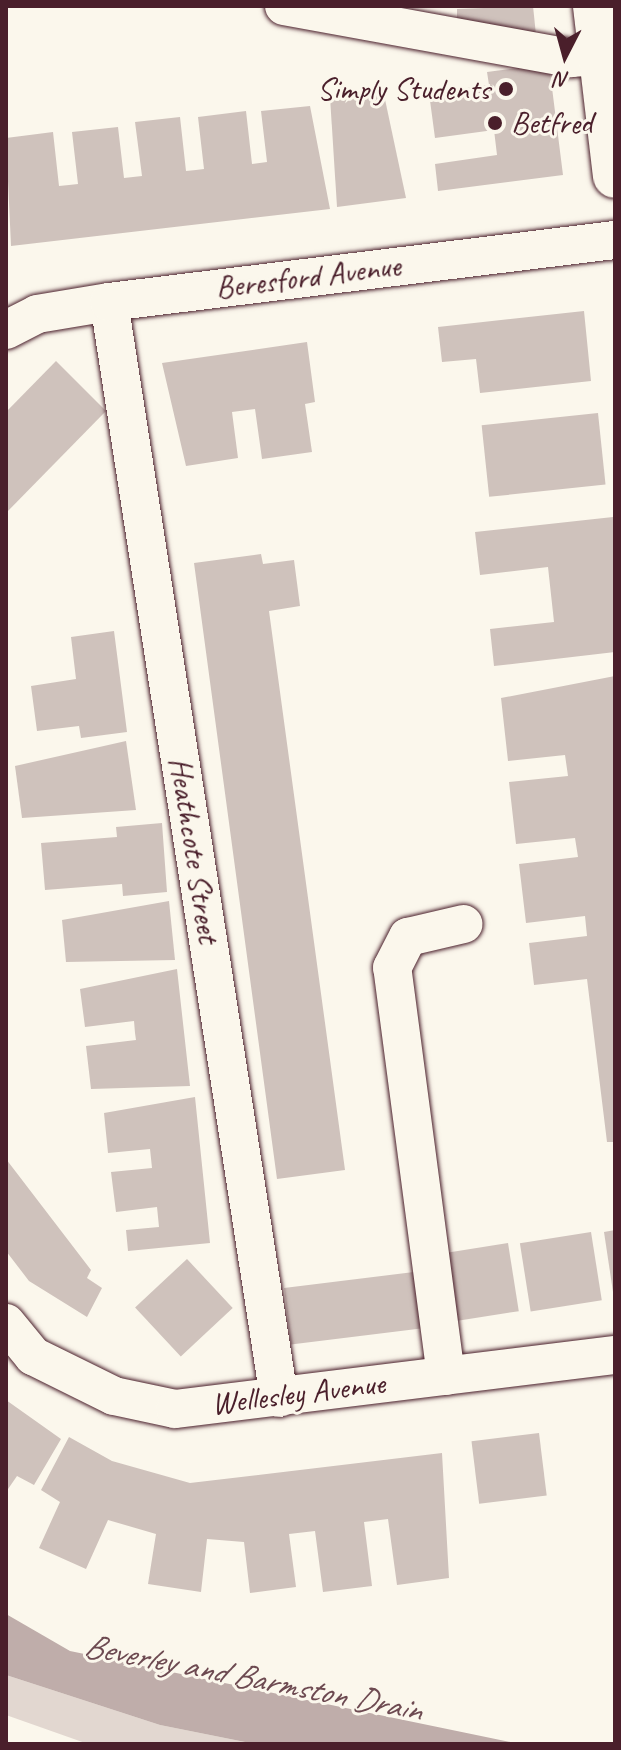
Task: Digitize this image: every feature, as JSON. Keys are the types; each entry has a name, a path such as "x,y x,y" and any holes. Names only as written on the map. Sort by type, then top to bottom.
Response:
{"main road":[{"path":"595,6 615,176"}],"street":[{"path":"284,6 571,58 601,56"},
{"name":"Beresford Avenue","path":"6,330 37,314 109,302 615,240"},
{"name":"Heathcote Street","path":"109,302 279,1398"},
{"path":"446,1376 392,968 408,937 464,924"},
{"name":"Wellesley Avenue","path":"6,1323 33,1356 114,1396 175,1409 615,1355"}],"shaded area":[{"path":"6,1614 70,1651 520,1744 255,1744 160,1725 6,1675"},
{"path":"6,1675 160,1725 255,1744 88,1744 6,1715"}],"building":[{"path":"533,6 536,35 457,31 457,9"},
{"path":"549,64 563,175 438,191 435,164 497,155 494,130 435,138 429,93 489,85 487,72"},
{"path":"383,90 406,198 337,207 330,97"},
{"path":"310,106 330,209 11,246 6,138 53,132 59,186 69,185 78,184 72,132 118,127 124,178 142,176 135,122 180,117 186,171 204,169 198,117 246,111 252,164 267,162 261,111"},
{"path":"584,311 591,381 480,393 476,359 442,362 438,327"},
{"path":"307,342 315,402 305,404 312,452 262,459 255,409 232,412 238,458 186,466 162,363"},
{"path":"56,361 106,411 6,513 6,412"},
{"path":"598,413 606,485 489,497 482,425"},
{"path":"613,517 615,652 494,666 490,629 554,622 548,567 480,575 475,532"},
{"path":"261,554 263,564 294,560 300,606 269,611 345,1170 277,1179 194,563"},
{"path":"114,631 127,732 81,738 79,726 37,731 31,686 76,679 71,637"},
{"path":"615,676 615,1142 607,1142 587,979 534,985 529,943 587,936 585,916 526,923 519,864 578,857 575,838 516,844 509,782 568,776 565,755 508,761 501,698"},
{"path":"126,741 136,810 22,818 15,766"},
{"path":"162,823 167,892 123,896 122,884 45,890 41,843 117,837 116,827"},
{"path":"169,901 175,960 66,962 62,920"},
{"path":"177,969 190,1086 91,1089 86,1046 136,1040 134,1021 85,1027 80,989"},
{"path":"195,1097 210,1243 128,1251 126,1230 159,1227 157,1207 116,1212 111,1172 152,1168 150,1149 108,1153 104,1113"},
{"path":"6,1159 91,1270 87,1278 102,1288 87,1317 29,1281 6,1251"},
{"path":"615,1230 615,1292 613,1292 604,1232"},
{"path":"591,1232 602,1300 531,1311 520,1243"},
{"path":"508,1243 519,1311 447,1323 436,1254"},
{"path":"187,1259 233,1308 181,1356 135,1307"},
{"path":"422,1271 429,1328 291,1345 284,1288"},
{"path":"6,1400 61,1439 34,1485 17,1476 6,1492"},
{"path":"539,1433 547,1496 479,1504 472,1441"},
{"path":"69,1437 112,1461 190,1483 442,1453 449,1578 397,1585 388,1519 364,1522 372,1586 323,1592 315,1531 289,1534 296,1587 250,1593 244,1542 207,1539 201,1592 148,1584 156,1534 108,1520 86,1569 39,1548 60,1502 41,1490"}],"place":[{"name":"Simply Students","path":"506,89"},
{"name":"Betfred","path":"495,123"}],"water label":[{"name":"Beverley and Barmston Drain","path":"253,1677"}]}
